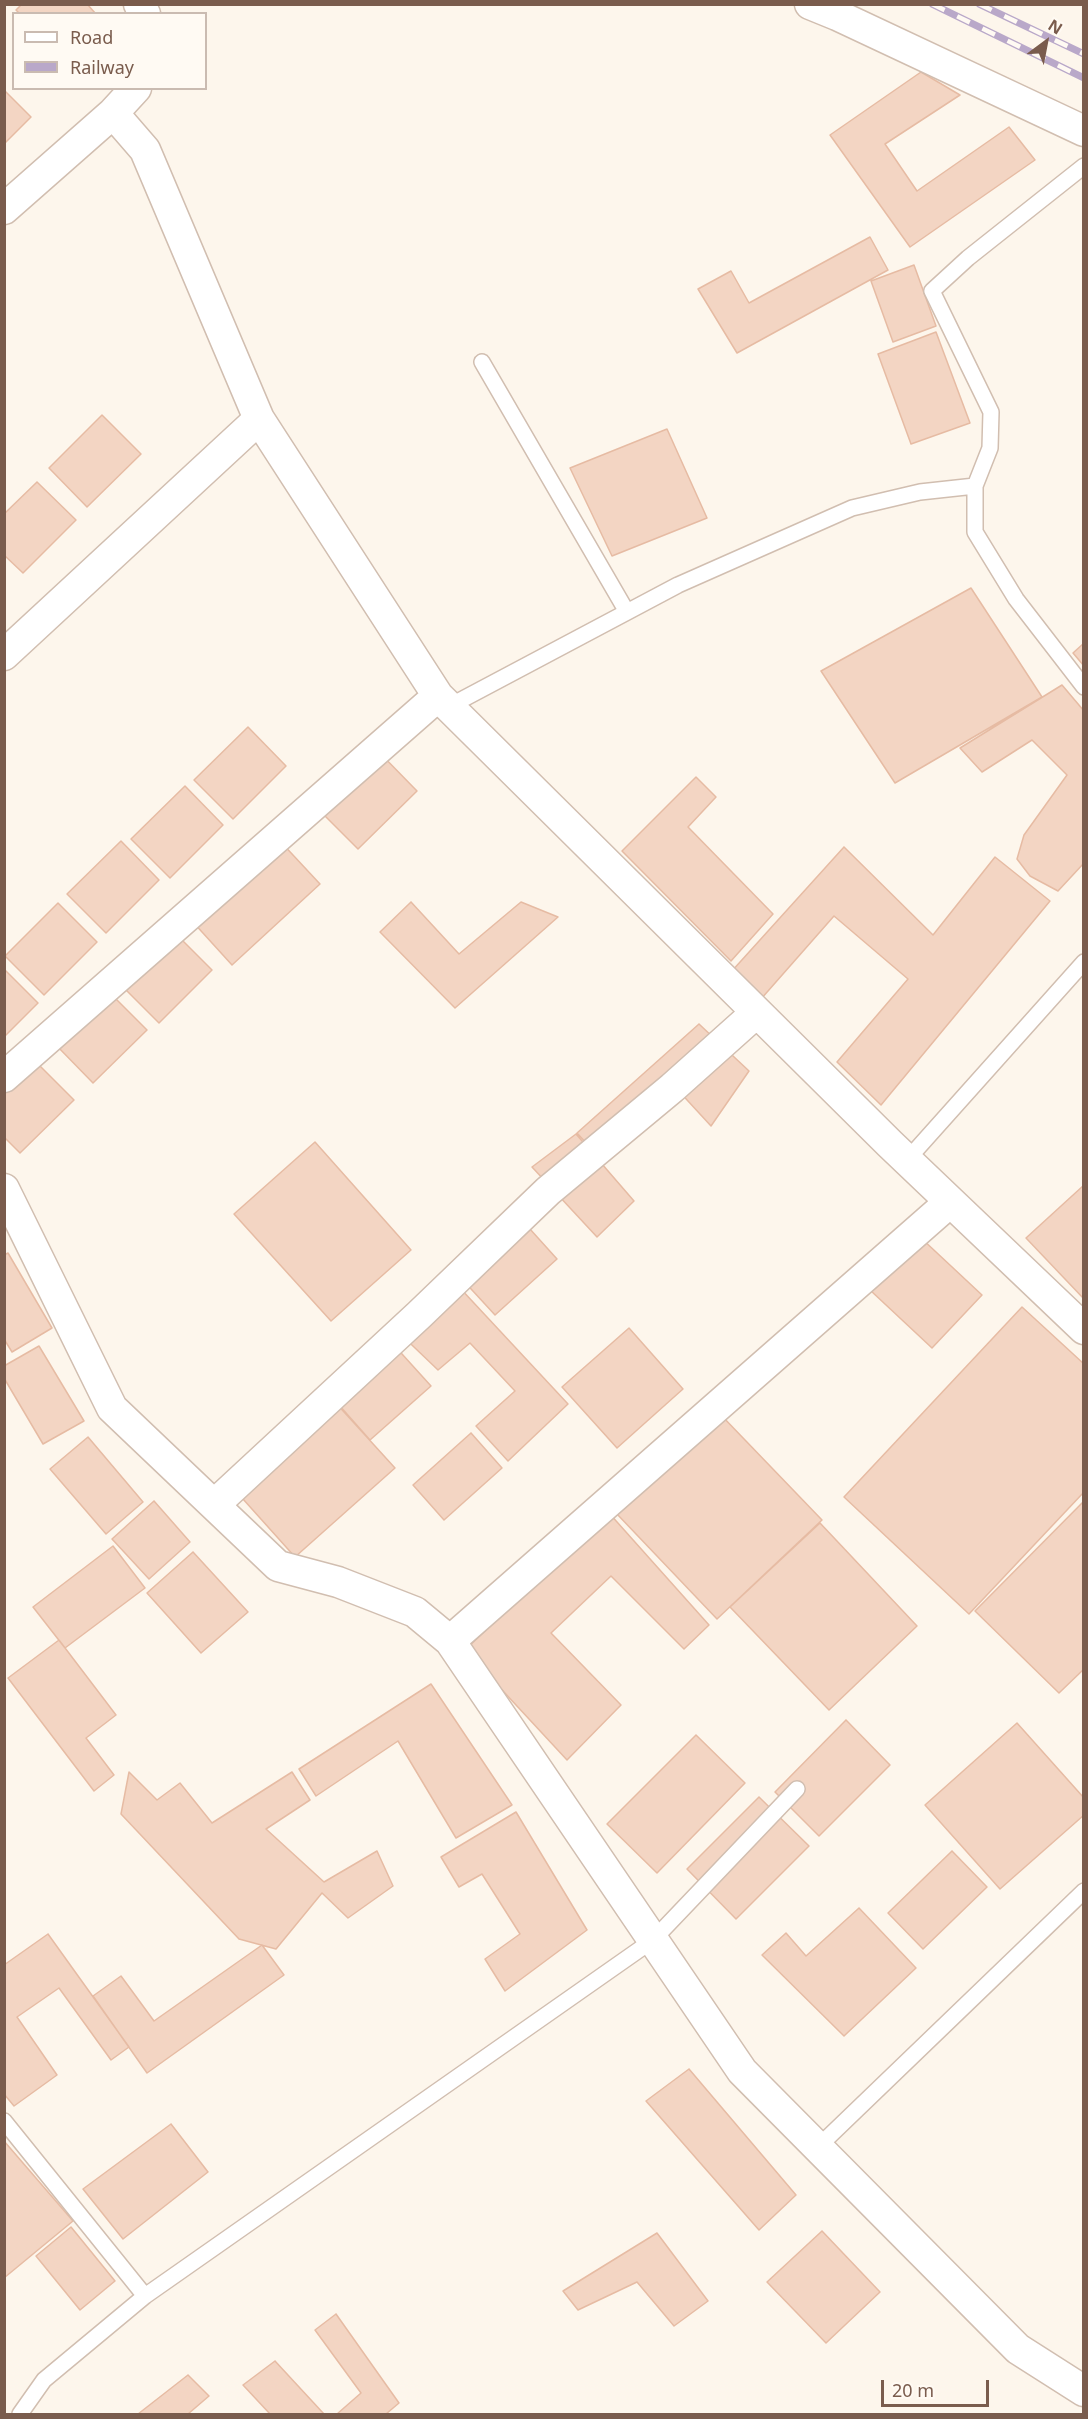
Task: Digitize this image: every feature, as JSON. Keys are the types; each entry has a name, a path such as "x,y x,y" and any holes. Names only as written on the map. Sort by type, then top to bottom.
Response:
{"street":[{"path":"810,4 1083,131"},
{"path":"4,209 113,113 134,90"},
{"path":"113,113 145,150 259,419 443,702 907,1160 1083,1329"},
{"path":"4,655 259,419"},
{"path":"4,1077 443,702"},
{"path":"214,1505 548,1191 672,1088 757,1012"},
{"path":"4,1189 112,1408 278,1566 338,1581 415,1612 450,1641 742,2071 1018,2349 1083,2391"},
{"path":"450,1641 950,1202"}],"lane":[{"path":"1083,166 968,258 932,291 991,412 990,448 975,486 975,532 1016,599 1083,687"},
{"path":"482,362 627,612"},
{"path":"443,702 678,585 852,508 920,492 975,486"},
{"path":"907,1160 1083,962"},
{"path":"20,2415 44,2380 146,2296 653,1940 797,1789"},
{"path":"818,2147 1083,1891"},
{"path":"4,2121 146,2296"}],"building":[{"path":"22,4 87,4 94,12 18,12 16,10"},
{"path":"921,72 960,95 885,144 917,191 1009,127 1035,160 910,247 830,135"},
{"path":"4,90 31,117 4,144"},
{"path":"870,237 888,270 737,353 698,289 731,271 749,303"},
{"path":"914,265 936,326 893,342 871,281"},
{"path":"936,332 970,423 911,444 878,354"},
{"path":"102,415 141,454 87,507 49,468"},
{"path":"667,429 707,518 612,556 570,468"},
{"path":"37,482 76,520 23,573 4,555 4,514"},
{"path":"971,588 1042,697 895,783 821,671"},
{"path":"1084,643 1084,666 1073,653"},
{"path":"1062,685 1084,711 1084,863 1058,891 1030,876 1017,859 1024,835 1067,775 1032,740 982,772 960,748"},
{"path":"248,727 286,766 233,819 194,780"},
{"path":"374,747 417,791 358,849 315,806"},
{"path":"696,777 716,797 688,827 773,914 731,961 622,851"},
{"path":"185,786 223,825 170,878 131,839"},
{"path":"279,840 320,884 232,965 192,921"},
{"path":"121,841 159,880 106,933 67,894"},
{"path":"844,847 933,935 995,857 1050,901 881,1105 837,1062 908,979 834,916 761,999 731,972"},
{"path":"411,902 459,954 521,902 558,917 455,1008 380,932"},
{"path":"58,903 97,942 44,995 5,956"},
{"path":"173,931 212,970 159,1023 120,984"},
{"path":"4,969 38,1003 4,1037"},
{"path":"108,991 147,1030 93,1083 55,1044"},
{"path":"699,1024 749,1071 711,1126 676,1088 599,1157 577,1133"},
{"path":"35,1061 74,1100 20,1153 4,1137 4,1091"},
{"path":"576,1134 634,1201 597,1237 532,1167"},
{"path":"315,1142 411,1250 331,1321 234,1214"},
{"path":"1084,1185 1084,1299 1026,1238"},
{"path":"511,1208 557,1259 495,1315 449,1265"},
{"path":"905,1223 982,1295 932,1348 855,1276"},
{"path":"8,1253 52,1328 12,1352 4,1339 4,1255"},
{"path":"446,1273 568,1404 508,1461 476,1426 515,1391 470,1343 438,1370 391,1325"},
{"path":"1022,1307 1084,1364 1084,1492 969,1614 844,1497"},
{"path":"629,1328 683,1389 617,1448 562,1387"},
{"path":"383,1333 431,1386 370,1440 323,1387"},
{"path":"39,1346 84,1421 43,1444 4,1378 4,1366"},
{"path":"324,1390 395,1468 295,1557 225,1479"},
{"path":"720,1414 822,1520 717,1619 616,1513"},
{"path":"471,1433 502,1468 444,1520 413,1485"},
{"path":"88,1437 143,1502 106,1534 50,1469"},
{"path":"154,1501 190,1542 149,1579 112,1539"},
{"path":"1084,1501 1084,1669 1059,1693 975,1611"},
{"path":"609,1513 709,1625 684,1649 611,1576 551,1633 621,1705 567,1760 465,1650"},
{"path":"820,1523 917,1626 829,1710 730,1607"},
{"path":"113,1546 145,1588 65,1648 33,1607"},
{"path":"193,1552 248,1612 201,1653 147,1593"},
{"path":"59,1640 116,1715 86,1738 114,1775 94,1791 8,1678"},
{"path":"431,1684 512,1805 456,1838 398,1741 316,1796 299,1769"},
{"path":"846,1720 890,1765 819,1836 775,1792"},
{"path":"1017,1723 1084,1798 1084,1815 1000,1889 925,1805"},
{"path":"696,1735 745,1783 657,1873 607,1824"},
{"path":"129,1772 157,1800 180,1783 212,1823 292,1772 310,1800 266,1829 324,1882 377,1851 393,1886 348,1918 322,1893 276,1949 239,1939 121,1814"},
{"path":"759,1797 809,1846 736,1919 687,1869"},
{"path":"516,1812 587,1930 505,1991 485,1959 520,1934 482,1874 459,1887 441,1857"},
{"path":"952,1851 987,1887 923,1949 888,1913"},
{"path":"859,1908 916,1968 844,2036 762,1955 786,1933 806,1956"},
{"path":"48,1934 129,2047 111,2060 59,1988 17,2017 57,2075 14,2106 4,2094 4,1965"},
{"path":"262,1945 284,1975 147,2073 93,1996 121,1976 154,2021"},
{"path":"689,2069 796,2195 759,2230 646,2101"},
{"path":"171,2124 208,2172 123,2239 83,2189"},
{"path":"4,2141 73,2221 4,2278"},
{"path":"71,2227 115,2281 80,2310 36,2256"},
{"path":"822,2231 880,2292 826,2343 767,2282"},
{"path":"657,2233 708,2301 674,2326 637,2282 578,2310 563,2291"},
{"path":"336,2314 399,2403 386,2414 337,2414 361,2393 315,2330"},
{"path":"275,2361 324,2414 270,2414 243,2385"},
{"path":"188,2375 209,2396 188,2414 138,2414"}],"railway":[{"path":"932,4 1084,78"},
{"path":"979,4 1084,54"}]}
